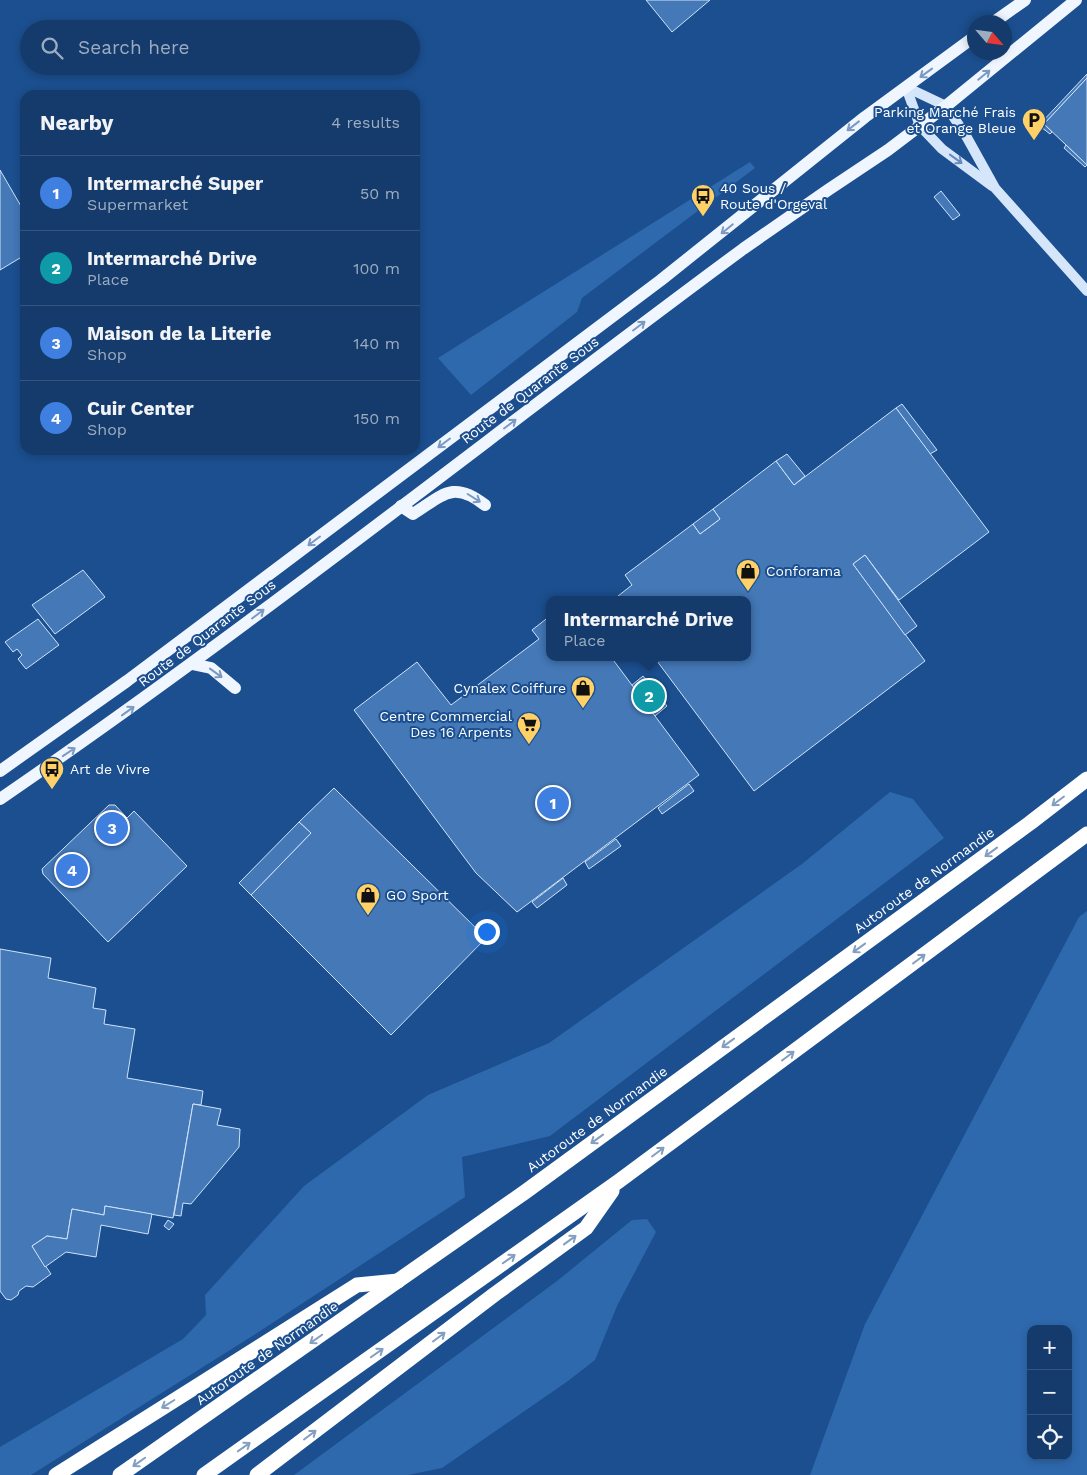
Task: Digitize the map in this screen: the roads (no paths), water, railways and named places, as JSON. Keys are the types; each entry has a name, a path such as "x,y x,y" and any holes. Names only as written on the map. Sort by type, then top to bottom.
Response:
{"highway":[{"name":"Autoroute de Normandie","path":"120,1475 525,1192 1087,780"},
{"path":"204,1475 618,1181 1087,834"},
{"path":"257,1475 487,1300 586,1228 618,1181"},
{"path":"56,1475 357,1285 399,1281"}],"main road":[{"path":"1004,15 1025,0"},
{"name":"Route de Quarante Sous","path":"0,800 98,733 192,664 742,249 888,150 946,106 1076,0"},
{"name":"Route de Quarante Sous","path":"0,771 127,681 661,280 852,127 967,42"},
{"path":"401,506 413,514 445,493 462,492 472,495 485,506"},
{"path":"192,664 211,668 235,688"}],"street":[{"path":"906,87 946,106 965,134 995,188"},
{"path":"906,87 920,126 942,149 995,188 1087,291"}],"place":[{"name":"Parking Marché Frais et Orange Bleue","path":"1034,141"},
{"name":"40 Sous / Route d'Orgeval","path":"703,217"},
{"name":"Conforama","path":"748,592"},
{"name":"Intermarché Drive","path":"649,696"},
{"name":"Cynalex Coiffure","path":"583,709"},
{"name":"Centre Commercial Des 16 Arpents","path":"529,745"},
{"name":"Art de Vivre","path":"52,790"},
{"name":"Intermarché Super","path":"553,803"},
{"name":"Maison de la Literie","path":"112,828"},
{"name":"Cuir Center","path":"72,870"},
{"name":"GO Sport","path":"368,916"}]}
